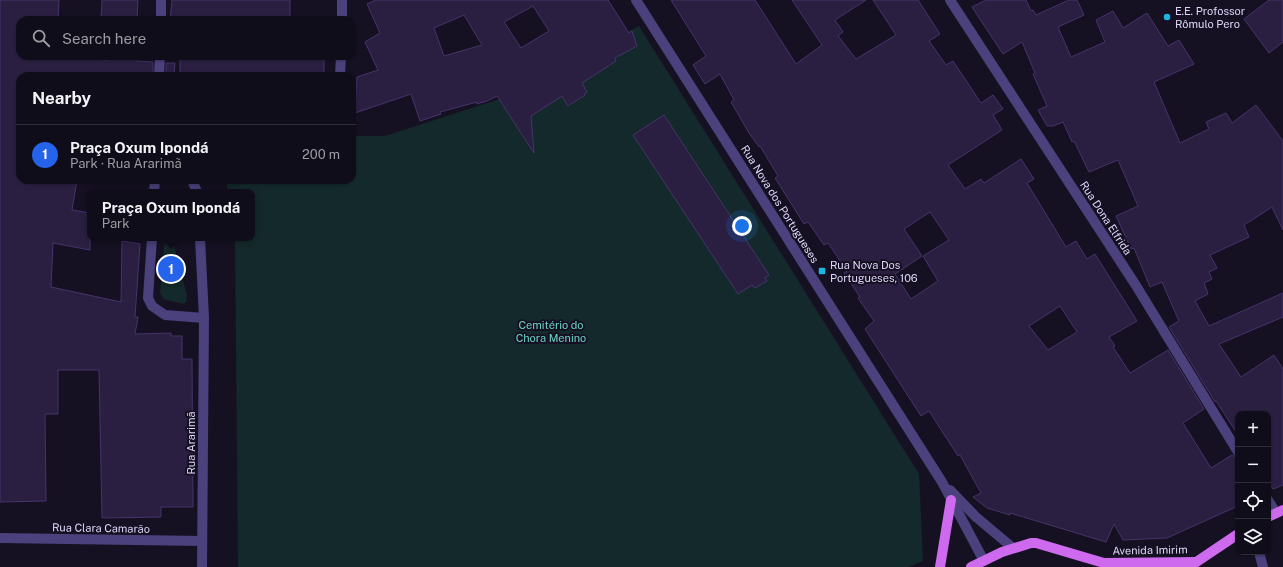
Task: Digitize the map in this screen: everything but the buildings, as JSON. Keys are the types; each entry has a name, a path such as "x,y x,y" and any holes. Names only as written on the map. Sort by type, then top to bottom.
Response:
{"main road":[{"path":"940,567 951,500"},
{"path":"1192,564 1235,536"},
{"name":"Avenida Imirim","path":"971,567 1013,548 1036,543 1106,565 1192,564"}],"street":[{"path":"161,16 162,0"},
{"path":"342,0 342,16"},
{"name":"Rua Nova dos Portugueses","path":"636,0 942,482 984,561"},
{"name":"Rua Dona Elfrida","path":"950,0 1135,284 1235,447"},
{"path":"159,72 160,60"},
{"path":"340,72 341,60"},
{"path":"152,241 148,298 152,306 165,315 204,318"},
{"name":"Rua Ararimã","path":"200,241 204,318 202,567"},
{"name":"Rua Nova dos Portugueses","path":"942,482 976,517 1013,548"},
{"name":"Rua Clara Camarão","path":"0,538 202,541"},
{"path":"1259,555 1263,567"}],"green space":[{"name":"Cemitério do Chora Menino","path":"639,26 919,474 923,561 908,567 238,567 235,241 255,241 255,189 228,189 227,184 356,184 356,136 385,136 506,97"},
{"path":"170,241 174,245 187,296 186,302 183,304 163,299 160,293 164,245 166,242"}],"place":[{"name":"E.E. Profossor Rômulo Pero","path":"1167,17"},
{"name":"Praça Oxum Ipondá","path":"171,269"},
{"name":"Rua Nova Dos Portugueses, 106","path":"822,271"}]}
